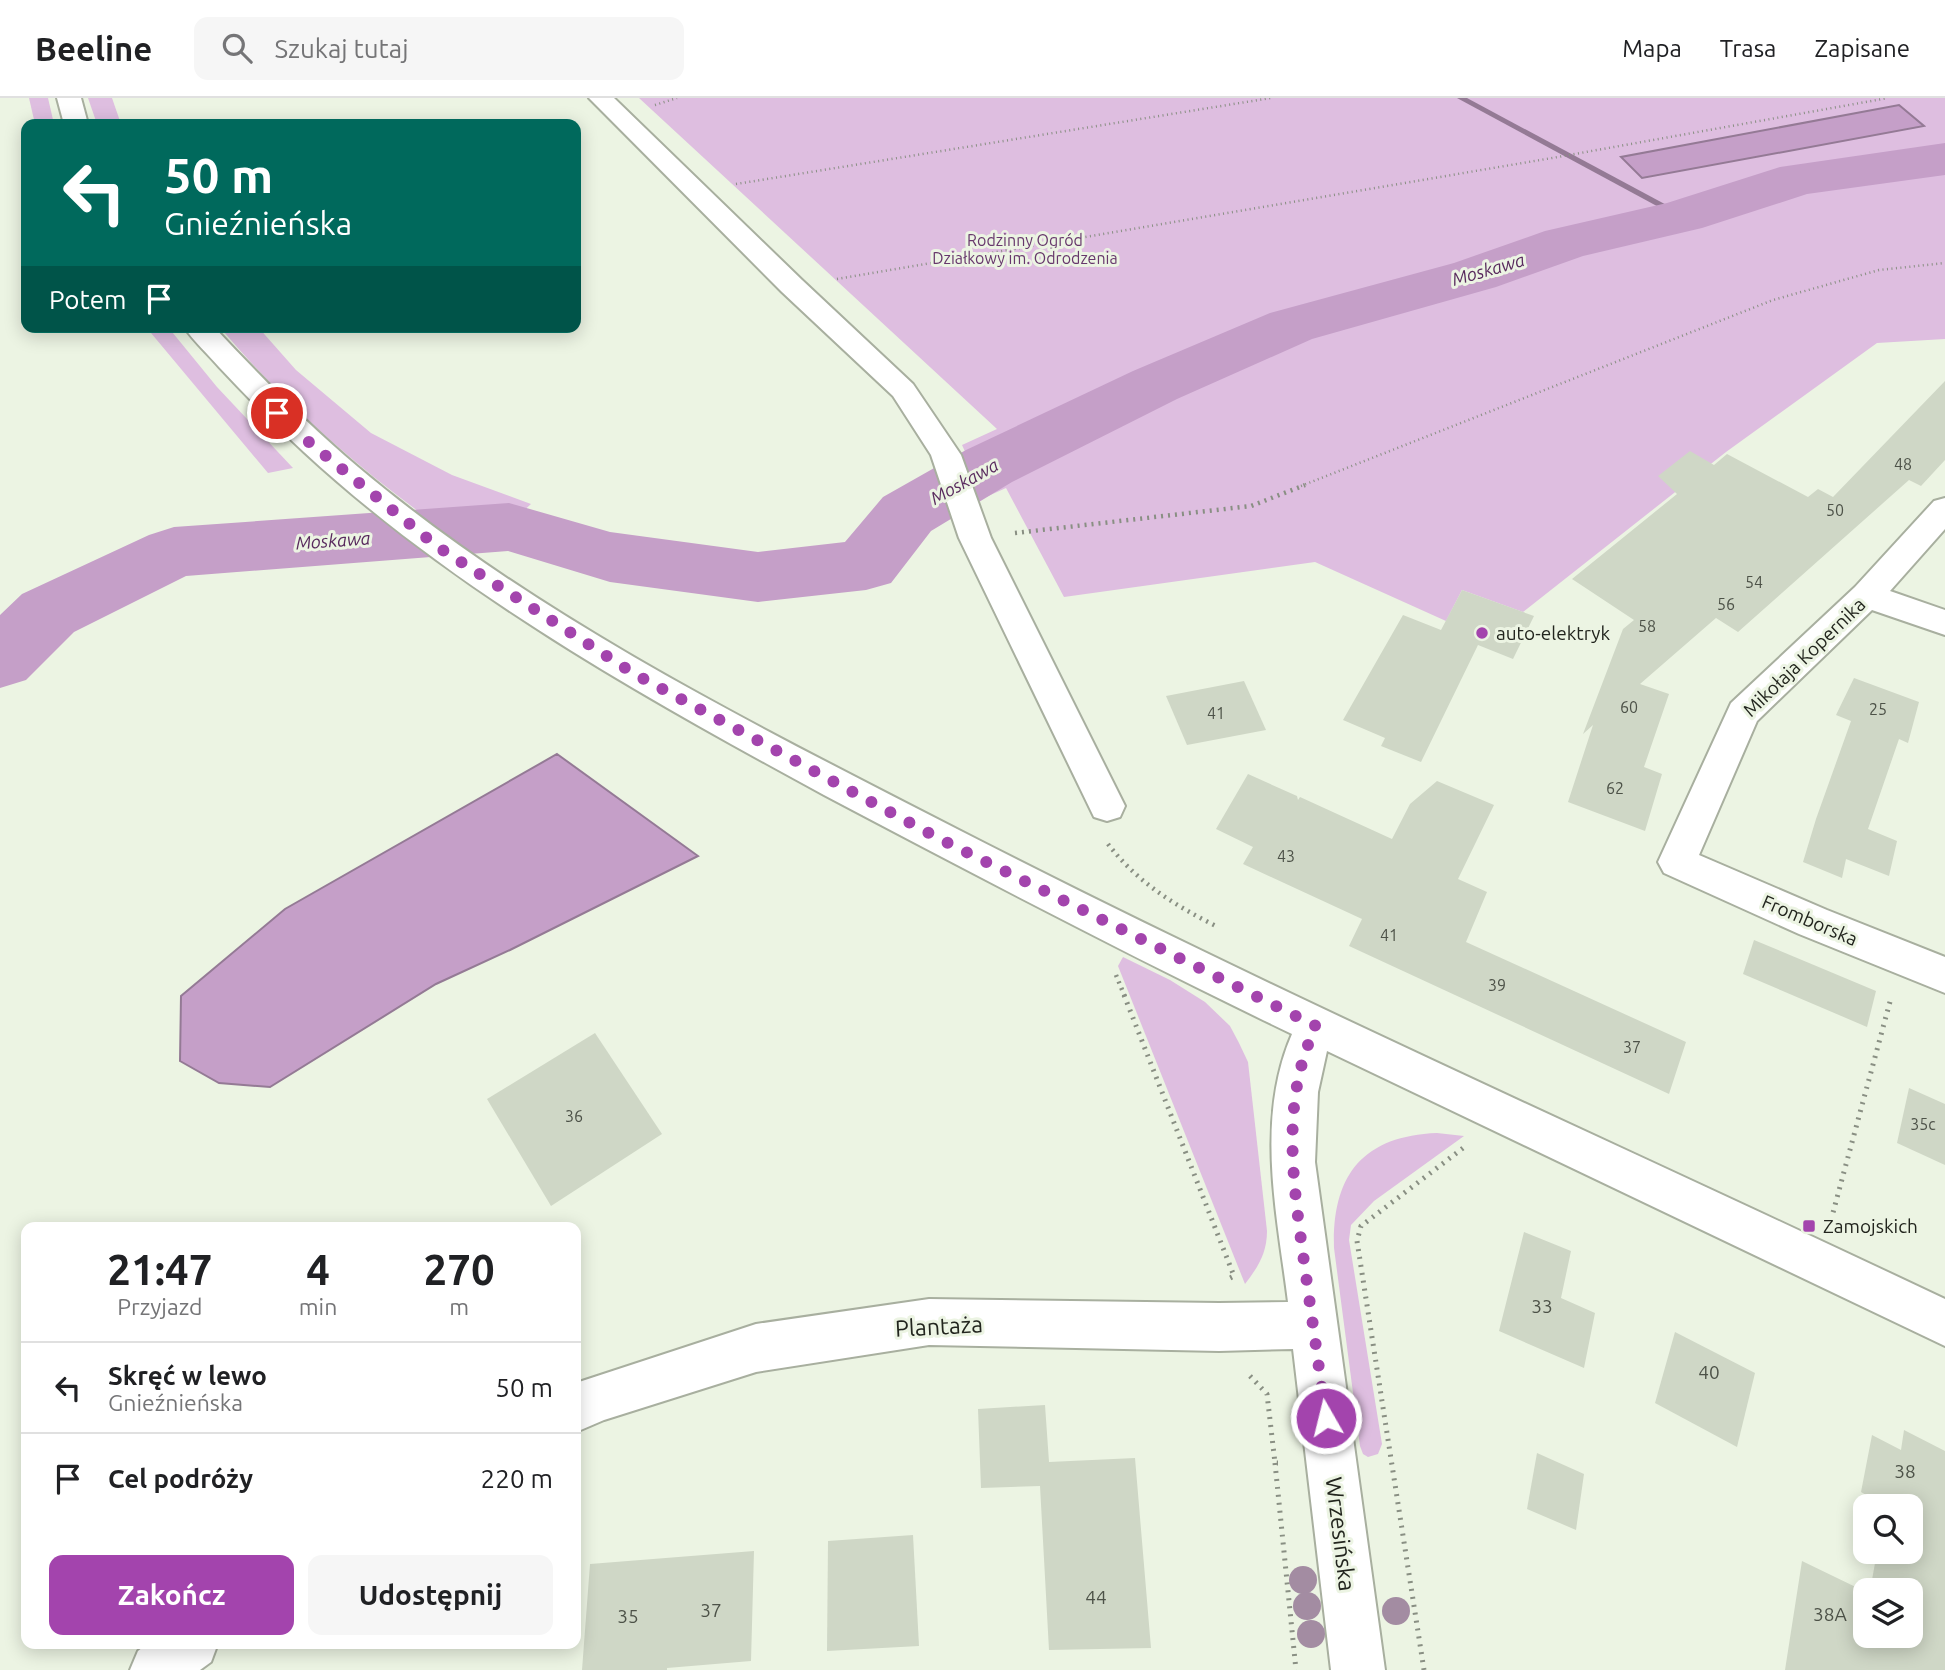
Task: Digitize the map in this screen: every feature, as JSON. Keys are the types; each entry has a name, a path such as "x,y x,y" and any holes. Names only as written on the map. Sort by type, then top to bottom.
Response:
{"street":[{"path":"69,98 75,119"},
{"path":"601,98 792,286 903,390 946,454 972,529 1107,806"},
{"path":"204,333 294,430 438,547 621,665 789,759 1120,931 1945,1323"},
{"name":"Mikołaja Kopernika","path":"1676,862 1743,713 1867,595 1945,509"},
{"path":"1867,595 1945,622"},
{"name":"Fromborska","path":"1676,862 1813,922 1945,975"},
{"name":"Wrzesińska","path":"1316,1026 1300,1067 1294,1097 1296,1197 1358,1670"},
{"name":"Plantaża","path":"581,1406 597,1398 756,1348 929,1322 1219,1327 1313,1325"},
{"path":"157,1670 184,1649"}],"path":[{"path":"696,189 1271,98"},
{"path":"792,286 1558,157 1888,98"},
{"path":"972,529 1251,506 1773,300 1879,270 1945,263"},
{"path":"1142,884 1223,930"},
{"path":"1819,1262 1903,957"},
{"path":"1111,962 1234,1276 1224,1281"},
{"path":"1424,1670 1357,1241 1361,1226 1469,1143 1480,1143"},
{"path":"1246,1371 1267,1394 1296,1670"},
{"path":"1275,1463 1286,1463"}],"green space":[{"path":"29,98 48,98 53,119 34,119"},
{"path":"88,98 112,98 119,119 95,119"},
{"name":"Rodzinny Ogród Działkowy im. Odrodzenia","path":"639,98 1945,98 1945,339 1877,343 1726,452 1523,612 1462,590 1446,621 1315,562 1064,597 1006,488 986,497 962,445 997,429"},
{"path":"151,333 173,333 217,387 293,468 268,473"},
{"path":"225,333 263,333 296,370 371,433 452,475 531,504 478,553 374,477 308,420"},
{"path":"1123,957 1170,980 1205,1002 1230,1026 1248,1062 1267,1231 1261,1259 1245,1284 1118,966"},
{"path":"1437,1133 1464,1136 1374,1201 1351,1225 1349,1240 1382,1444 1378,1454 1368,1457 1363,1454 1360,1446 1334,1248 1339,1200 1346,1181 1357,1165 1371,1152 1389,1142"}],"shaded area":[{"path":"1899,105 1924,126 1642,178 1621,157"},
{"path":"557,754 698,856 436,984 270,1087 219,1083 180,1061 181,996 285,909"}],"building":[{"path":"1945,381 1945,460 1921,486 1909,480 1738,632 1716,618 1640,684 1669,694 1644,767 1662,774 1645,831 1568,802 1593,725 1583,734 1623,629 1634,620 1572,579 1677,494 1658,476 1690,451 1714,465 1727,454 1808,497 1818,489 1833,497"},
{"path":"1462,590 1534,616 1513,659 1478,645 1421,762 1381,746 1385,738 1343,720 1403,615 1441,630"},
{"path":"1854,678 1919,702 1908,743 1899,739 1868,829 1897,841 1889,876 1846,859 1842,878 1803,862 1851,721 1836,715"},
{"path":"1244,681 1266,730 1187,745 1166,696"},
{"path":"1248,774 1297,796 1298,800 1300,797 1392,839 1410,804 1437,781 1494,805 1458,879 1487,892 1466,942 1686,1042 1669,1094 1349,946 1362,919 1243,864 1253,847 1216,829"},
{"path":"1754,940 1876,991 1867,1027 1743,974"},
{"path":"595,1033 662,1134 551,1206 487,1099"},
{"path":"1909,1088 1945,1104 1945,1165 1897,1143"},
{"path":"1524,1232 1571,1251 1561,1298 1595,1313 1584,1368 1499,1331"},
{"path":"1675,1332 1755,1373 1737,1447 1655,1403"},
{"path":"1045,1405 1049,1462 1135,1458 1151,1648 1049,1650 1040,1486 981,1488 978,1409"},
{"path":"1904,1430 1945,1451 1945,1670 1785,1670 1802,1561 1853,1586 1853,1648 1923,1648 1923,1578 1872,1578 1875,1564 1923,1564 1923,1494 1861,1492 1872,1435 1901,1450"},
{"path":"1537,1453 1584,1474 1576,1530 1527,1509"},
{"path":"913,1535 919,1646 827,1651 828,1541"},
{"path":"754,1551 751,1661 667,1670 582,1670 590,1564"}],"waterway":[{"path":"1461,98 1682,216"},
{"name":"Moskawa","path":"0,660 48,613 174,552 509,527 610,557 758,577 866,565 907,514 989,466 1155,385 1291,326 1475,275 1565,243 1682,216 1799,179 1945,159"}],"place":[{"name":"auto-elektryk","path":"1482,633"},
{"name":"Zamojskich","path":"1809,1226"}],"route":[{"path":"277,413 294,430 438,547 633,673 938,838 1120,931 1316,1026 1304,1052 1294,1097 1293,1161 1326,1418"}]}
